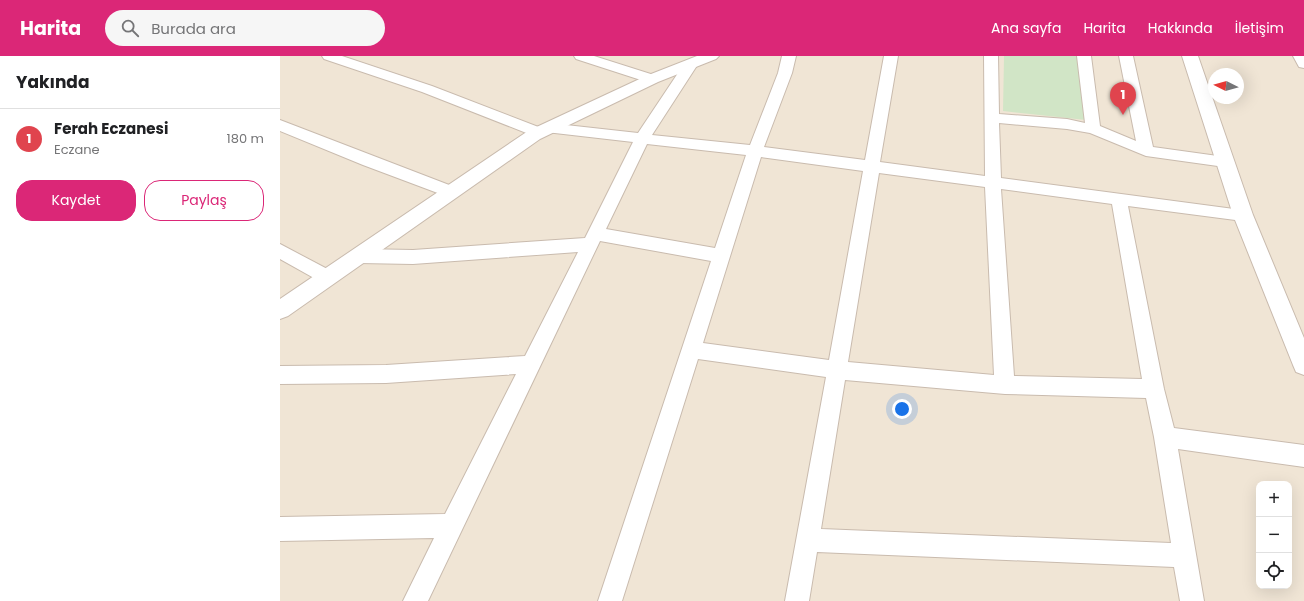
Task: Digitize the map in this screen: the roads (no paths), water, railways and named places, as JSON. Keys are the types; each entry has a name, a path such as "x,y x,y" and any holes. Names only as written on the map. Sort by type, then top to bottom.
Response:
{"street":[{"path":"329,56 544,131 642,139 755,151 1243,215"},
{"path":"581,56 652,79"},
{"path":"280,310 451,192 544,131 652,79 711,56"},
{"path":"610,601 755,151 785,73 789,56"},
{"path":"797,601 891,56"},
{"path":"991,56 993,182 1005,385"},
{"path":"1084,56 1093,129"},
{"path":"1126,56 1146,151"},
{"path":"1190,56 1243,215 1304,365"},
{"path":"1300,56 1304,64"},
{"path":"415,601 642,139 691,64"},
{"path":"993,118 1067,124 1093,129 1146,151 1225,162"},
{"path":"280,125 368,161 451,192"},
{"path":"1119,199 1154,389 1165,437 1192,601"},
{"path":"359,256 420,257 593,239 722,256"},
{"path":"280,251 327,278"},
{"path":"691,350 837,370 1005,385 1154,389"},
{"path":"280,375 386,374 532,364"},
{"path":"1165,437 1304,456"},
{"path":"280,530 452,526"},
{"path":"807,540 1185,556"}],"place":[{"name":"Ferah Eczanesi","path":"1123,115"}]}
